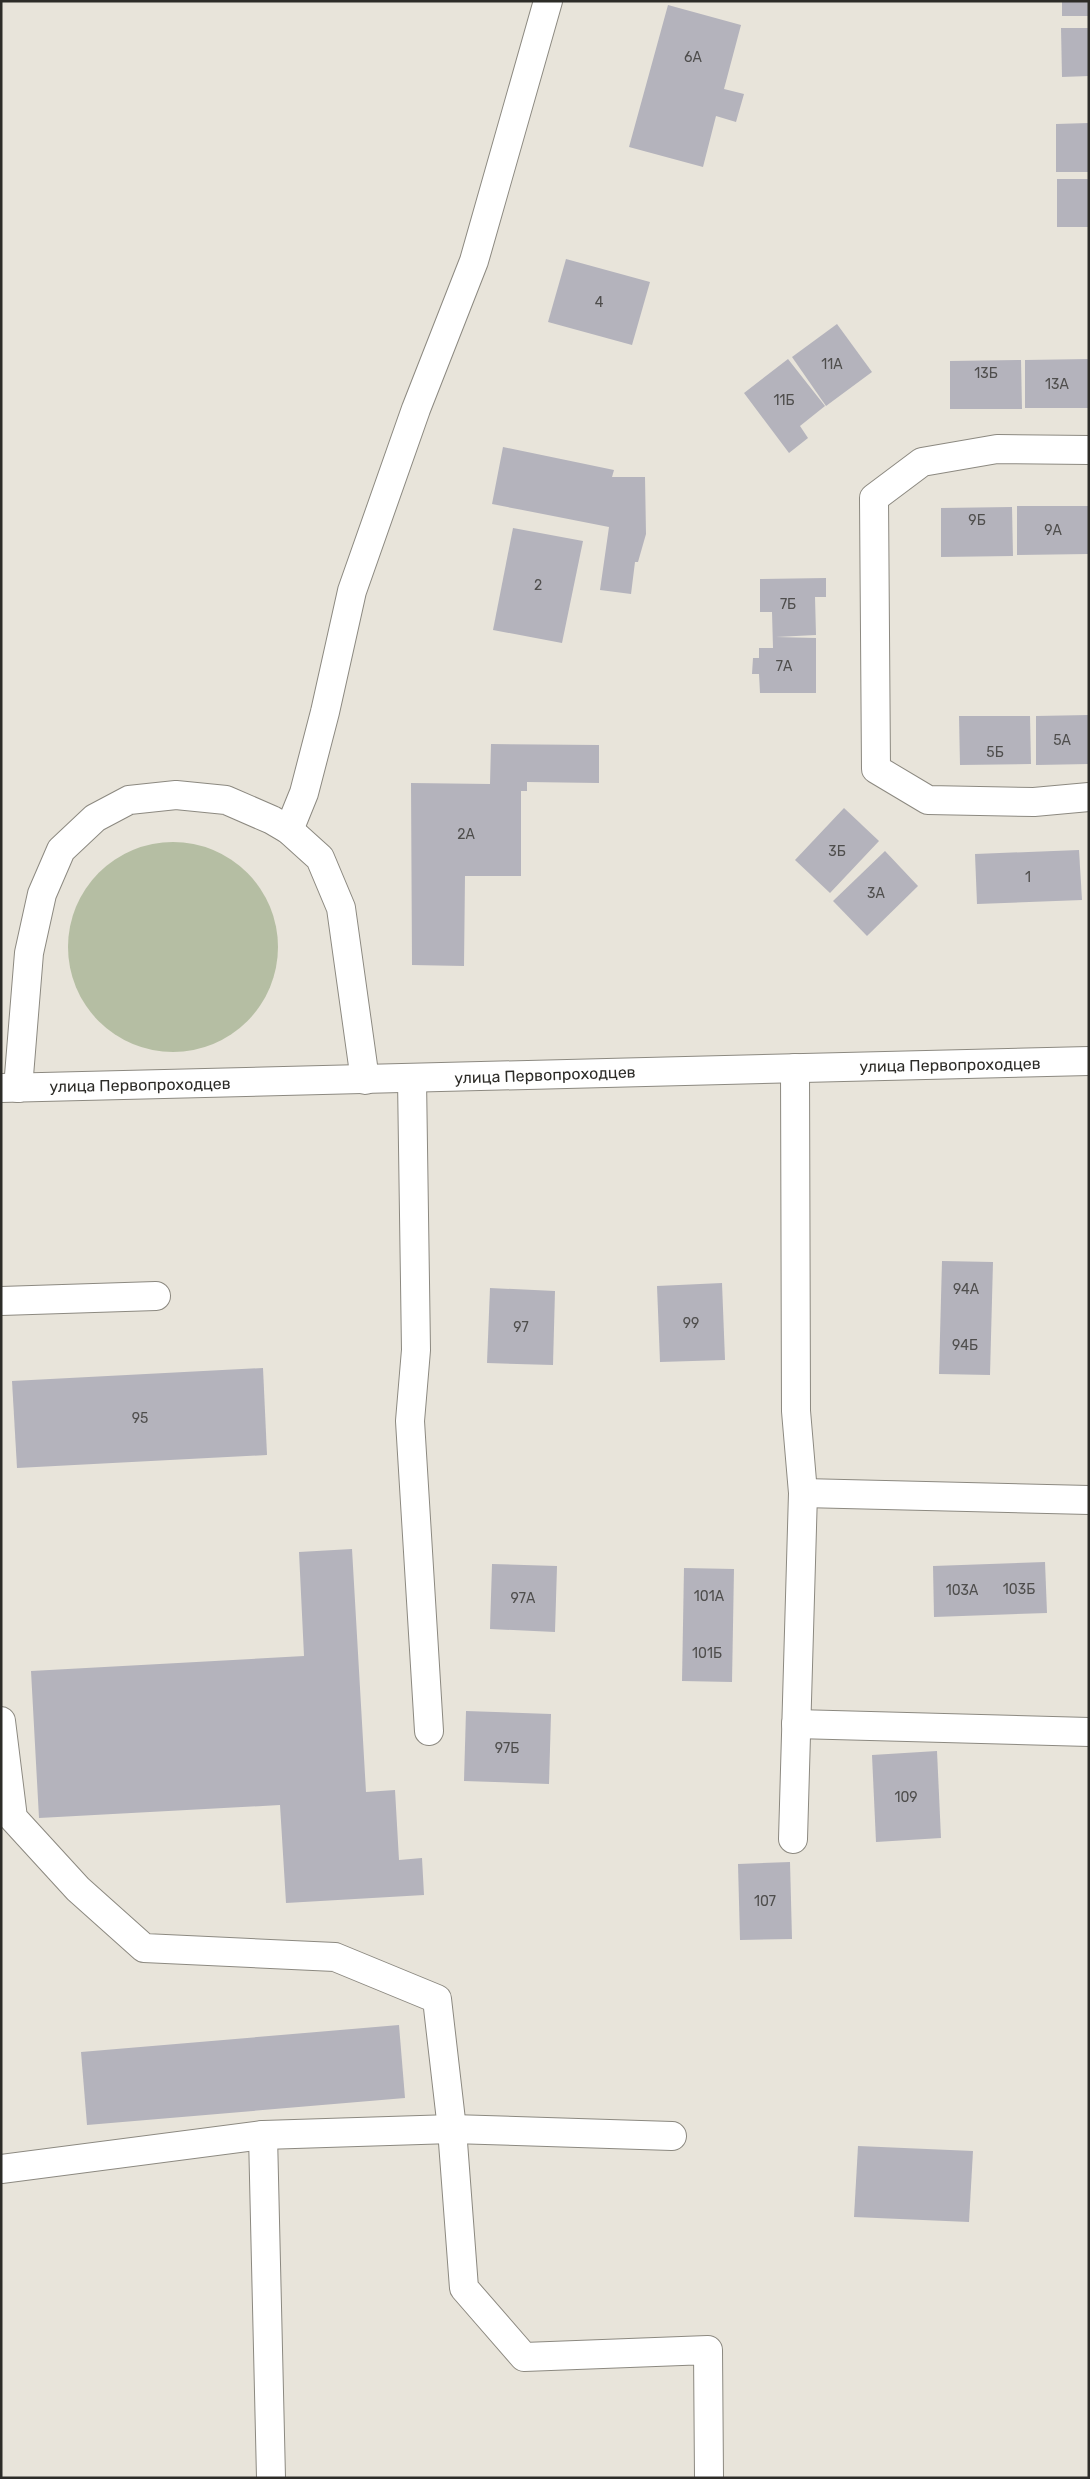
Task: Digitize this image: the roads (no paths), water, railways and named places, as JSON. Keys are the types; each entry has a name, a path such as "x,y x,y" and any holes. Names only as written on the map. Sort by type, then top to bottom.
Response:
{"street":[{"path":"289,830 304,793 325,712 352,590 416,409 474,261 548,1"},
{"path":"1089,450 997,449 922,462 874,498 876,769 928,800 1034,802 1089,797"},
{"path":"10,1088 29,953 42,894 61,850 95,818 129,800 176,795 226,800 272,820 289,830 320,858 341,908 364,1080"},
{"name":"улица Первопроходцев","path":"10,1088 1089,1061"},
{"path":"793,1839 803,1493 796,1411 795,1068"},
{"path":"412,1078 416,1350 410,1421 429,1731"},
{"path":"1,1301 156,1296"},
{"path":"803,1493 1089,1500"},
{"path":"1,1721 13,1818 78,1889 144,1948 335,1957 437,1999 452,2129 464,2288 524,2357 708,2350 709,2478"},
{"path":"796,1724 1089,1732"},
{"path":"1,2169 263,2135 452,2129 672,2136"},
{"path":"263,2135 272,2478"}]}
